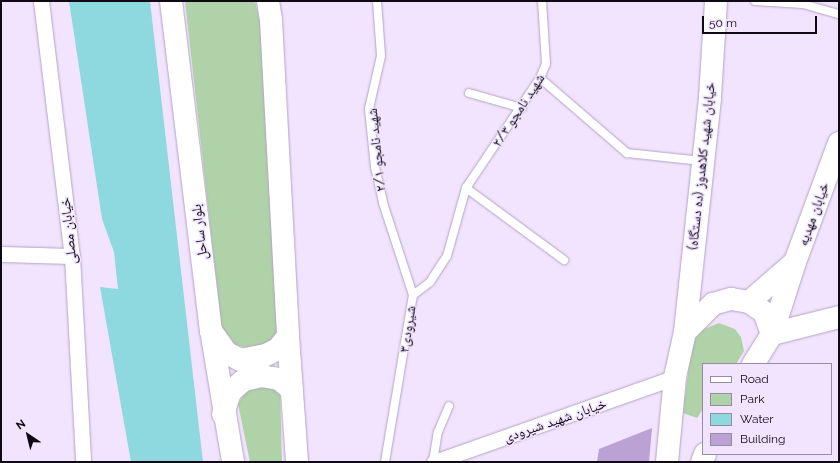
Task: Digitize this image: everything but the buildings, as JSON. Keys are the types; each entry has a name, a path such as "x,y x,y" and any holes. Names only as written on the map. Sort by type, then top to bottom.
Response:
{"main road":[{"name":"بلوار ساحل","path":"171,1 211,330 223,414 232,462"},
{"path":"268,1 272,28 288,336 297,462"},
{"name":"خیابان شهید کلاهدوز (ده دستگاه)","path":"667,462 675,377 685,332 710,97 716,1"},
{"name":"خیابان مهدیه","path":"754,363 772,334 795,262 839,143"},
{"path":"748,302 795,262"},
{"path":"685,332 713,304 731,299 748,302 764,312 772,334 839,317"},
{"path":"211,330 227,353 240,360 266,355 278,349 288,336"},
{"path":"223,414 230,392 244,380 261,376 279,379 292,390"}],"street":[{"name":"خیابان مصلی","path":"41,1 72,256 83,462"},
{"path":"8,254 72,256"},
{"name":"خیابان شهید شیرودی","path":"434,462 675,377"}],"lane":[{"name":"شهید نامجو ۲/۱","path":"377,1 381,56 369,109 375,167 383,203 413,295"},
{"name":"شهید نامجو ۲/۳","path":"466,188 522,108 540,78 546,64 542,1"},
{"path":"755,1 803,4 839,14"},
{"path":"540,78 627,153 702,161"},
{"path":"469,93 522,108"},
{"name":"شیرودی۳","path":"385,462 413,295 430,282 447,256 466,188"},
{"path":"466,188 564,260"},
{"path":"434,462 438,432 448,406"}],"green space":[{"path":"185,1 255,1 260,23 278,338 255,350 232,344 222,331"},
{"path":"719,323 735,329 741,337 744,351 737,363 702,363 702,410 697,418 683,413 692,342 704,329"},
{"path":"261,387 280,390 282,462 250,462 238,404 246,391"}],"water":[{"path":"69,1 150,1 203,462 131,462 100,287 118,289 114,252 102,219"}]}
